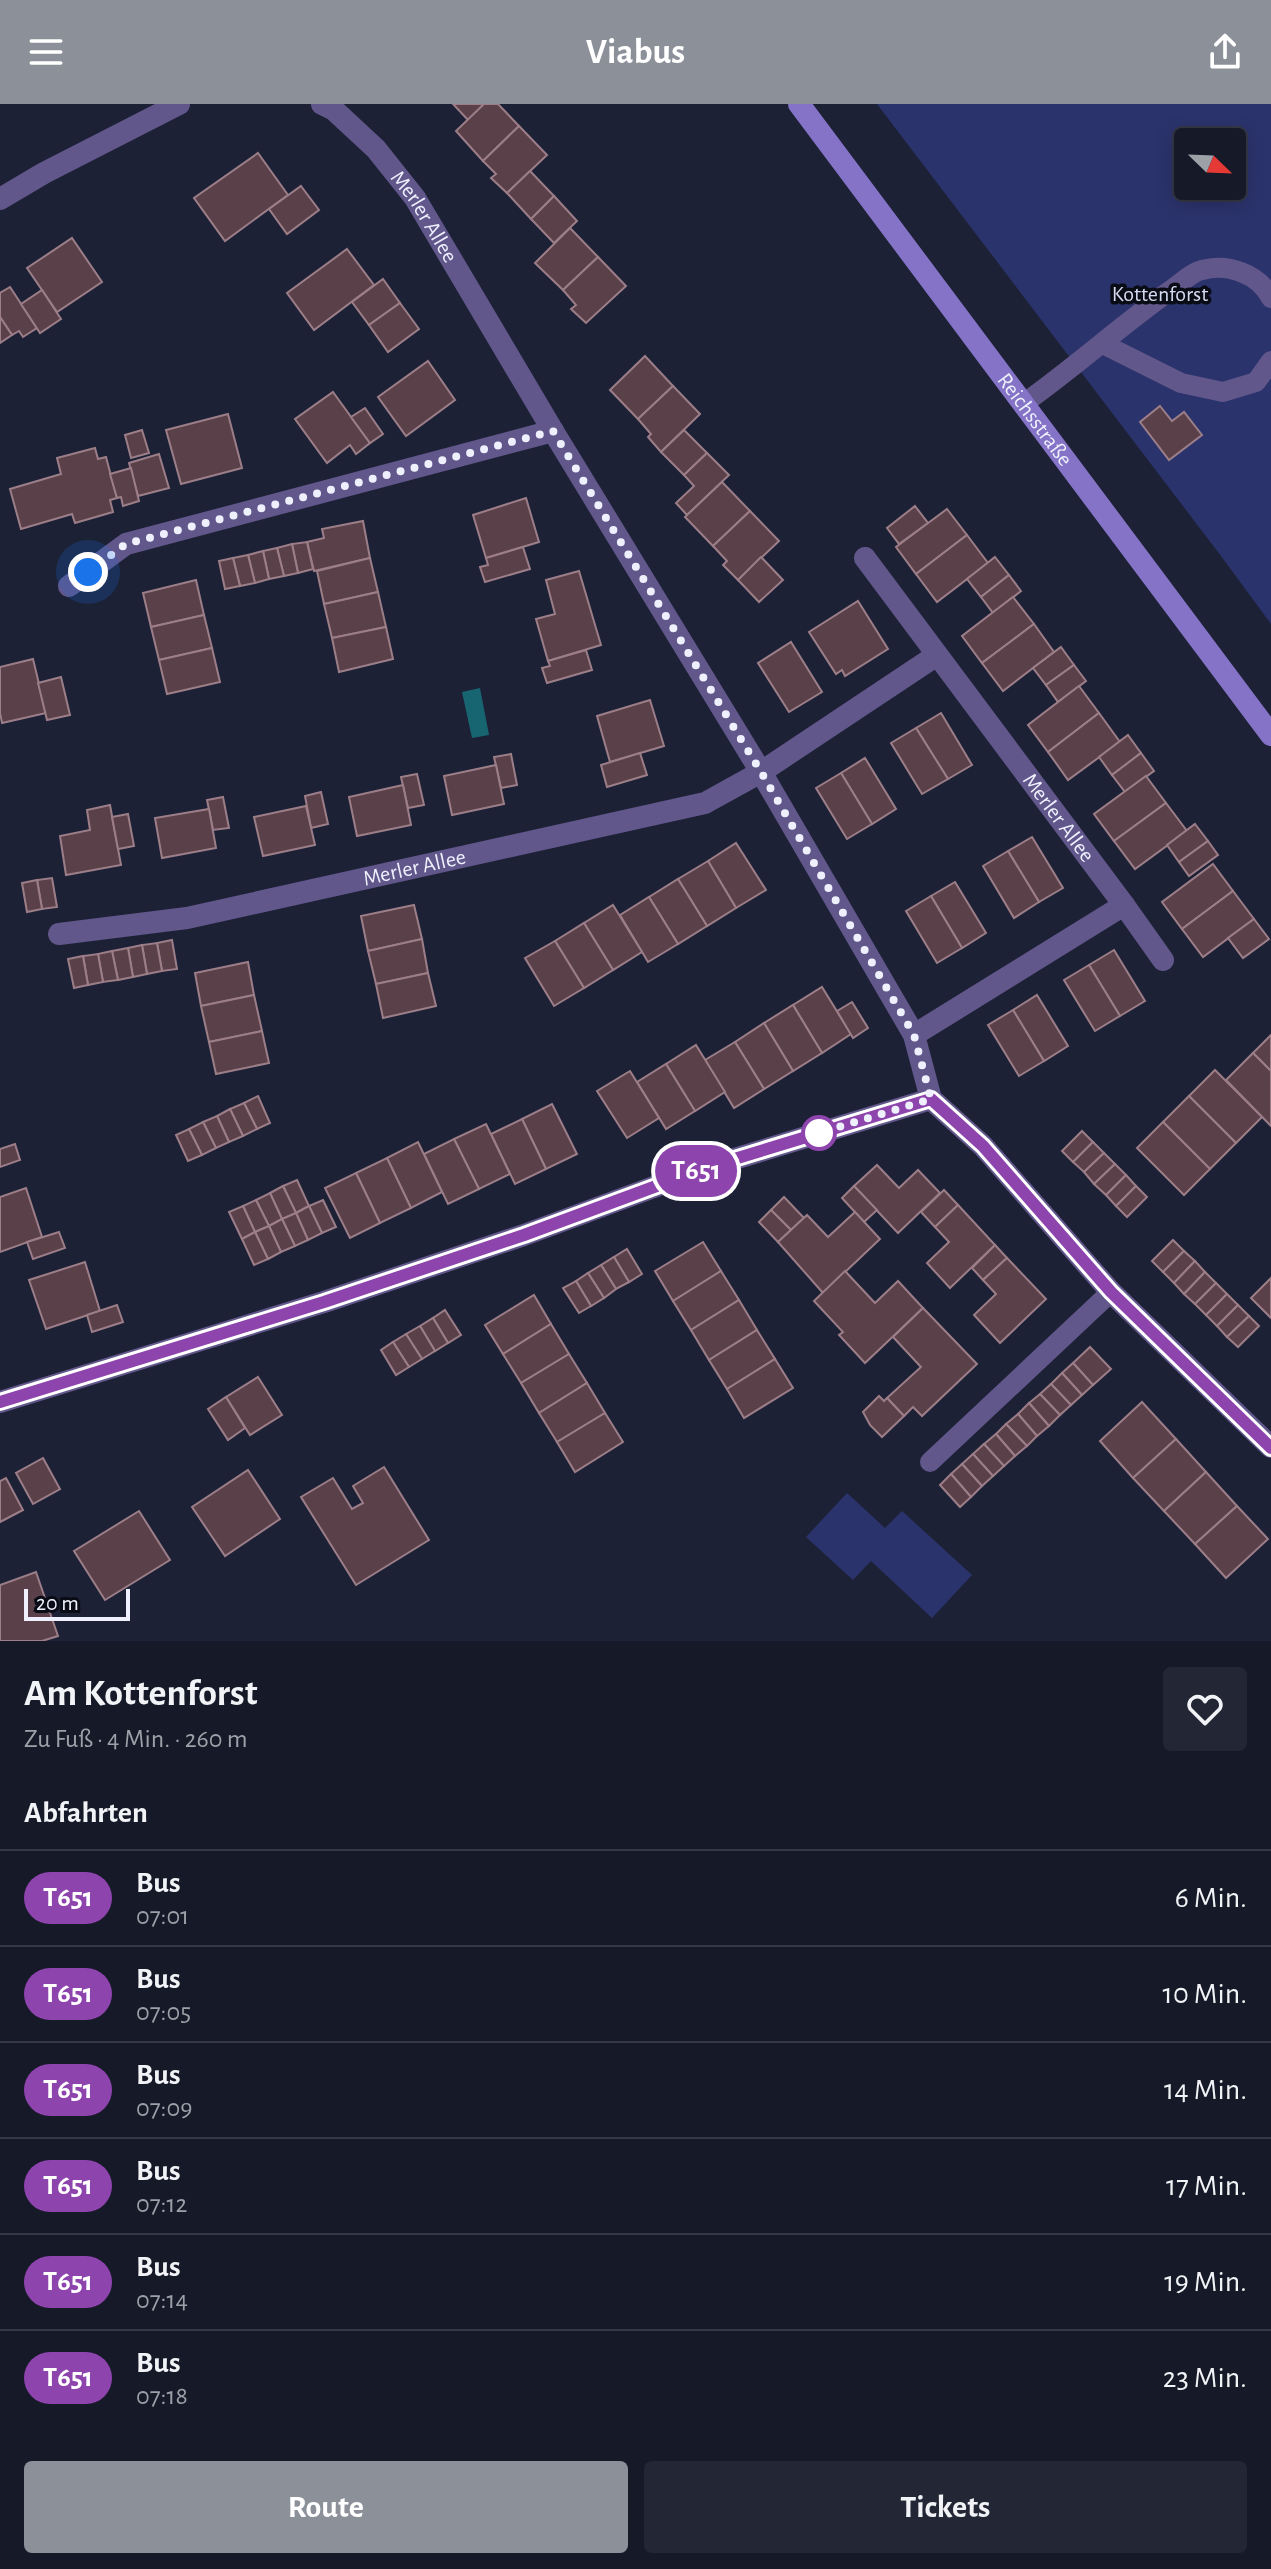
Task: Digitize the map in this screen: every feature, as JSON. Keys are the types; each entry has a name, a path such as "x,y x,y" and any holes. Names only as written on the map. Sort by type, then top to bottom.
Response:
{"main road":[{"name":"Reichsstraße","path":"799,104 1271,735"}],"street":[{"path":"0,199 179,104"},
{"name":"Merler Allee","path":"322,104 334,110 376,149 415,198 761,772 914,1035 931,1099"},
{"path":"69,586 126,544 553,431"},
{"name":"Merler Allee","path":"865,558 1163,960"},
{"name":"Merler Allee","path":"59,934 187,918 705,803 761,772 937,655"},
{"path":"914,1035 1124,905"},
{"path":"1,1399 324,1302 524,1235 708,1167 931,1099 983,1146 1111,1292 1271,1447"}],"lane":[{"path":"1023,404 1200,270 1235,268 1265,287 1271,298"},
{"path":"1103,344 1181,383 1223,392 1256,382 1271,361"},
{"path":"930,1462 1111,1292"}],"green space":[{"name":"Kottenforst","path":"877,104 1271,104 1271,624 1221,556"},
{"path":"847,1493 885,1528 902,1511 972,1575 932,1618 871,1561 853,1580 806,1537"}],"shaded area":[{"path":"480,688 489,735 472,738 462,692"}],"building":[{"path":"453,104 484,104 468,120"},
{"path":"484,104 498,104 519,126 483,161 456,131"},
{"path":"519,126 547,155 507,193 491,178 496,174 483,161"},
{"path":"258,153 288,195 225,241 194,198"},
{"path":"530,171 554,196 531,219 507,193"},
{"path":"301,186 319,210 287,234 269,209"},
{"path":"554,196 577,221 554,243 531,219"},
{"path":"570,228 598,257 563,290 535,263"},
{"path":"72,238 102,282 57,312 27,268"},
{"path":"347,249 374,285 314,330 287,293"},
{"path":"598,257 626,286 586,323 571,309 576,305 563,290"},
{"path":"383,279 400,303 369,325 352,302"},
{"path":"10,287 37,328 23,337 19,331 12,335 0,317 0,293"},
{"path":"42,290 61,319 40,333 21,304"},
{"path":"400,303 419,329 388,352 369,325"},
{"path":"0,317 12,335 0,343"},
{"path":"645,356 673,386 638,419 610,390"},
{"path":"428,361 455,400 406,436 378,397"},
{"path":"673,386 700,414 661,452 638,419"},
{"path":"333,392 370,443 356,454 350,445 327,463 295,419"},
{"path":"1160,406 1172,421 1184,412 1202,435 1169,460 1140,422"},
{"path":"365,408 383,434 370,443 351,417"},
{"path":"228,414 242,468 181,484 166,430"},
{"path":"142,430 149,453 131,458 125,435"},
{"path":"684,430 707,453 684,475 661,452"},
{"path":"95,448 98,459 106,457 117,498 110,500 113,512 75,523 72,514 21,529 10,489 61,474 57,458"},
{"path":"707,453 729,475 687,515 676,503 694,486 684,475"},
{"path":"159,454 169,488 138,496 129,463"},
{"path":"131,468 139,501 123,506 121,497 117,498 110,474"},
{"path":"722,482 750,511 713,546 685,517"},
{"path":"526,498 539,542 486,558 473,515"},
{"path":"915,506 928,523 899,544 887,528"},
{"path":"947,509 967,535 916,574 896,547"},
{"path":"750,511 779,541 738,580 723,565 727,561 713,546"},
{"path":"363,521 370,558 314,571 307,542 324,538 322,529"},
{"path":"967,535 988,563 937,602 916,574"},
{"path":"307,542 313,569 298,573 292,544"},
{"path":"292,544 298,573 284,576 277,548"},
{"path":"523,547 530,569 485,582 480,567 488,565 486,558"},
{"path":"277,548 284,576 269,579 263,551"},
{"path":"263,551 269,579 255,583 248,555"},
{"path":"248,555 255,583 240,586 233,558"},
{"path":"761,557 783,580 759,602 738,580"},
{"path":"995,557 1009,575 981,597 967,579"},
{"path":"233,558 240,586 225,589 219,561"},
{"path":"370,558 378,592 324,604 317,571"},
{"path":"579,571 601,645 548,661 536,619 555,614 546,580"},
{"path":"1009,575 1021,591 993,613 981,597"},
{"path":"196,580 204,615 151,627 143,593"},
{"path":"378,592 386,627 332,638 324,604"},
{"path":"1013,597 1034,624 982,663 962,636"},
{"path":"858,601 888,649 845,676 842,670 836,674 809,632"},
{"path":"204,615 212,648 159,660 151,627"},
{"path":"1034,624 1054,652 1003,691 982,663"},
{"path":"386,627 393,659 339,672 332,638"},
{"path":"791,642 822,692 789,712 758,663"},
{"path":"1061,647 1074,665 1046,685 1033,668"},
{"path":"212,648 220,682 167,694 159,660"},
{"path":"586,650 592,670 547,683 542,668 550,666 548,661"},
{"path":"33,659 46,713 2,723 0,667"},
{"path":"1074,665 1086,681 1058,702 1046,685"},
{"path":"61,677 70,715 47,720 38,683"},
{"path":"1079,686 1099,713 1048,752 1028,725"},
{"path":"650,700 664,746 610,762 597,716"},
{"path":"941,713 972,765 948,779 916,728"},
{"path":"1099,713 1120,742 1068,780 1048,752"},
{"path":"916,728 948,779 922,794 891,743"},
{"path":"1128,735 1141,753 1112,775 1099,757"},
{"path":"640,753 647,775 607,787 601,765"},
{"path":"1141,753 1154,771 1125,792 1112,775"},
{"path":"511,754 517,785 501,788 494,757"},
{"path":"865,758 896,809 872,824 841,773"},
{"path":"496,765 504,804 452,815 444,776"},
{"path":"841,773 872,824 847,839 816,788"},
{"path":"417,774 424,805 408,808 401,777"},
{"path":"1146,776 1166,803 1114,841 1094,814"},
{"path":"403,785 411,825 357,836 349,797"},
{"path":"321,792 328,824 311,828 305,796"},
{"path":"223,797 229,828 213,830 207,800"},
{"path":"1166,803 1187,831 1135,869 1114,841"},
{"path":"110,805 121,865 66,875 60,836 90,830 87,810"},
{"path":"306,806 315,845 263,856 254,817"},
{"path":"209,809 216,848 162,858 155,818"},
{"path":"128,814 134,846 118,849 112,817"},
{"path":"1195,824 1208,841 1179,862 1167,845"},
{"path":"1032,837 1063,888 1039,902 1008,851"},
{"path":"1208,841 1218,855 1189,876 1179,862"},
{"path":"736,843 766,890 736,908 708,861"},
{"path":"1008,851 1039,902 1014,918 983,866"},
{"path":"708,861 736,908 707,926 678,879"},
{"path":"1213,864 1233,891 1182,929 1162,902"},
{"path":"52,878 57,907 42,909 37,880"},
{"path":"678,879 707,926 678,944 649,897"},
{"path":"37,880 42,909 27,912 22,883"},
{"path":"955,882 986,933 962,948 931,896"},
{"path":"1233,891 1254,919 1203,957 1182,929"},
{"path":"931,896 962,948 937,963 906,911"},
{"path":"649,897 678,944 648,962 620,915"},
{"path":"414,905 422,939 368,951 361,916"},
{"path":"613,905 642,952 613,970 584,923"},
{"path":"1254,919 1269,939 1243,958 1228,938"},
{"path":"584,923 613,970 584,988 555,941"},
{"path":"422,939 428,973 376,984 368,951"},
{"path":"172,940 177,969 162,971 157,943"},
{"path":"555,941 584,988 554,1006 525,958"},
{"path":"157,943 162,971 147,974 142,945"},
{"path":"142,945 147,974 133,977 128,948"},
{"path":"128,948 133,977 118,980 112,951"},
{"path":"1114,950 1145,1001 1120,1016 1089,965"},
{"path":"112,951 118,980 103,982 98,954"},
{"path":"98,954 103,982 88,985 83,956"},
{"path":"83,956 88,985 74,988 68,959"},
{"path":"248,962 254,995 201,1006 195,973"},
{"path":"1089,965 1120,1016 1095,1031 1064,980"},
{"path":"428,973 436,1006 383,1018 376,984"},
{"path":"822,987 851,1034 822,1053 793,1005"},
{"path":"254,995 262,1031 209,1042 201,1006"},
{"path":"1037,995 1068,1046 1044,1061 1013,1010"},
{"path":"852,1002 868,1028 853,1038 837,1011"},
{"path":"793,1005 822,1053 793,1071 764,1023"},
{"path":"1013,1010 1044,1061 1019,1076 988,1025"},
{"path":"764,1023 793,1071 764,1089 735,1042"},
{"path":"262,1031 269,1063 216,1074 209,1042"},
{"path":"1271,1035 1271,1071 1253,1053"},
{"path":"735,1042 764,1089 734,1108 705,1060"},
{"path":"696,1045 725,1092 695,1111 666,1064"},
{"path":"1253,1053 1271,1071 1271,1126 1226,1080"},
{"path":"666,1064 695,1111 666,1129 637,1082"},
{"path":"1215,1070 1262,1117 1236,1143 1189,1096"},
{"path":"630,1071 659,1118 627,1138 597,1091"},
{"path":"258,1096 270,1123 257,1129 244,1103"},
{"path":"1189,1096 1236,1143 1210,1169 1163,1122"},
{"path":"244,1103 257,1129 243,1136 230,1109"},
{"path":"552,1104 577,1154 546,1169 522,1119"},
{"path":"230,1109 243,1136 229,1142 217,1116"},
{"path":"217,1116 229,1142 216,1148 203,1122"},
{"path":"522,1119 546,1169 515,1184 491,1134"},
{"path":"203,1122 216,1148 202,1155 189,1129"},
{"path":"1163,1122 1210,1169 1184,1195 1137,1148"},
{"path":"486,1124 510,1174 479,1189 454,1139"},
{"path":"189,1129 202,1155 188,1161 176,1135"},
{"path":"1082,1131 1093,1142 1073,1162 1062,1151"},
{"path":"454,1139 479,1189 448,1204 424,1154"},
{"path":"418,1142 442,1192 411,1208 387,1158"},
{"path":"1093,1142 1104,1153 1084,1172 1073,1162"},
{"path":"15,1144 20,1160 0,1167 0,1149"},
{"path":"1104,1153 1115,1164 1094,1184 1084,1172"},
{"path":"387,1158 411,1208 380,1223 356,1173"},
{"path":"1115,1164 1126,1175 1106,1195 1094,1184"},
{"path":"877,1165 899,1188 918,1170 940,1193 898,1233 854,1186"},
{"path":"356,1173 380,1223 350,1238 325,1188"},
{"path":"1126,1175 1136,1186 1116,1206 1106,1195"},
{"path":"297,1180 309,1206 296,1213 283,1186"},
{"path":"283,1186 296,1213 282,1219 270,1193"},
{"path":"854,1186 877,1210 864,1222 842,1198"},
{"path":"1136,1186 1147,1197 1127,1217 1116,1206"},
{"path":"26,1188 42,1237 0,1252 0,1197"},
{"path":"944,1190 958,1205 935,1227 921,1212"},
{"path":"270,1193 282,1219 269,1226 256,1200"},
{"path":"784,1197 804,1218 791,1230 771,1210"},
{"path":"256,1200 269,1226 255,1232 243,1206"},
{"path":"323,1200 336,1227 322,1233 309,1206"},
{"path":"958,1205 995,1245 950,1288 927,1263 949,1242 935,1227"},
{"path":"243,1206 255,1232 242,1239 229,1212"},
{"path":"309,1206 322,1233 308,1240 296,1213"},
{"path":"771,1210 791,1230 778,1242 759,1222"},
{"path":"855,1212 880,1239 823,1293 778,1242 807,1215 828,1237"},
{"path":"296,1213 308,1240 295,1246 282,1219"},
{"path":"282,1219 295,1246 281,1252 269,1226"},
{"path":"269,1226 281,1252 268,1259 255,1232"},
{"path":"59,1232 65,1248 33,1259 27,1242"},
{"path":"255,1232 268,1259 254,1265 242,1239"},
{"path":"1173,1240 1184,1251 1163,1272 1152,1261"},
{"path":"703,1242 721,1271 673,1301 655,1271"},
{"path":"995,1245 1007,1258 983,1280 972,1268"},
{"path":"627,1249 642,1274 629,1282 614,1257"},
{"path":"1184,1251 1195,1261 1174,1283 1163,1272"},
{"path":"614,1257 629,1282 616,1289 601,1265"},
{"path":"1007,1258 1046,1299 1000,1343 974,1315 996,1294 983,1280"},
{"path":"1195,1261 1205,1272 1184,1294 1174,1283"},
{"path":"85,1262 100,1311 46,1329 29,1280"},
{"path":"601,1265 616,1289 604,1298 588,1273"},
{"path":"721,1271 739,1300 691,1330 673,1301"},
{"path":"845,1271 875,1303 898,1281 923,1308 865,1363 839,1335 843,1332 814,1301"},
{"path":"1205,1272 1216,1283 1195,1304 1184,1294"},
{"path":"588,1273 604,1298 591,1306 576,1281"},
{"path":"1271,1278 1271,1318 1251,1298"},
{"path":"576,1281 591,1306 579,1313 563,1288"},
{"path":"1216,1283 1227,1294 1206,1315 1195,1304"},
{"path":"1227,1294 1238,1305 1217,1326 1206,1315"},
{"path":"534,1295 551,1324 503,1354 485,1325"},
{"path":"739,1300 757,1330 709,1360 691,1330"},
{"path":"117,1305 123,1322 92,1332 87,1315"},
{"path":"1238,1305 1249,1316 1227,1337 1217,1326"},
{"path":"923,1308 977,1364 922,1416 913,1407 904,1416 887,1398 921,1367 893,1337"},
{"path":"445,1310 461,1335 448,1343 433,1318"},
{"path":"1249,1316 1259,1326 1238,1347 1227,1337"},
{"path":"433,1318 448,1343 435,1351 420,1326"},
{"path":"551,1324 569,1354 521,1383 503,1354"},
{"path":"420,1326 435,1351 422,1359 406,1334"},
{"path":"757,1330 775,1359 727,1389 709,1360"},
{"path":"406,1334 422,1359 409,1367 393,1342"},
{"path":"393,1342 409,1367 396,1375 381,1350"},
{"path":"1090,1347 1111,1369 1093,1385 1073,1363"},
{"path":"569,1354 587,1383 539,1413 521,1383"},
{"path":"775,1359 793,1388 744,1418 727,1389"},
{"path":"1073,1363 1093,1385 1082,1395 1062,1373"},
{"path":"1062,1373 1082,1395 1071,1405 1051,1384"},
{"path":"258,1377 282,1415 250,1435 226,1397"},
{"path":"587,1383 605,1413 557,1442 539,1413"},
{"path":"1051,1384 1071,1405 1060,1415 1040,1394"},
{"path":"1040,1394 1060,1415 1049,1426 1029,1403"},
{"path":"879,1396 884,1401 887,1398 904,1416 882,1437 863,1412"},
{"path":"226,1397 245,1428 228,1440 208,1409"},
{"path":"1142,1402 1176,1439 1133,1478 1100,1441"},
{"path":"1029,1403 1049,1426 1037,1436 1018,1414"},
{"path":"605,1413 623,1442 575,1472 557,1442"},
{"path":"1018,1414 1037,1436 1027,1446 1006,1424"},
{"path":"1006,1424 1027,1446 1015,1456 996,1434"},
{"path":"996,1434 1015,1456 1004,1466 984,1444"},
{"path":"1176,1439 1206,1472 1164,1511 1133,1478"},
{"path":"984,1444 1004,1466 993,1476 973,1454"},
{"path":"973,1454 993,1476 982,1486 962,1464"},
{"path":"43,1458 60,1489 33,1504 16,1473"},
{"path":"962,1464 982,1486 971,1497 951,1474"},
{"path":"384,1467 429,1540 356,1585 301,1497 333,1478 352,1509 363,1503 353,1486"},
{"path":"248,1470 280,1519 225,1556 192,1507"},
{"path":"1206,1472 1237,1506 1195,1544 1164,1511"},
{"path":"951,1474 971,1497 960,1507 940,1485"},
{"path":"6,1478 23,1510 0,1522 0,1481"},
{"path":"1237,1506 1268,1539 1226,1578 1195,1544"},
{"path":"139,1511 170,1560 105,1600 74,1551"},
{"path":"36,1572 58,1636 42,1641 0,1641 0,1585"}],"bus line":[{"name":"T651","path":"0,1402 324,1302 524,1235 708,1167 931,1099 983,1146 1111,1292 1271,1448"}],"route":[{"path":"88,572 126,544 553,431 761,772 914,1035 931,1099 819,1133"}]}
